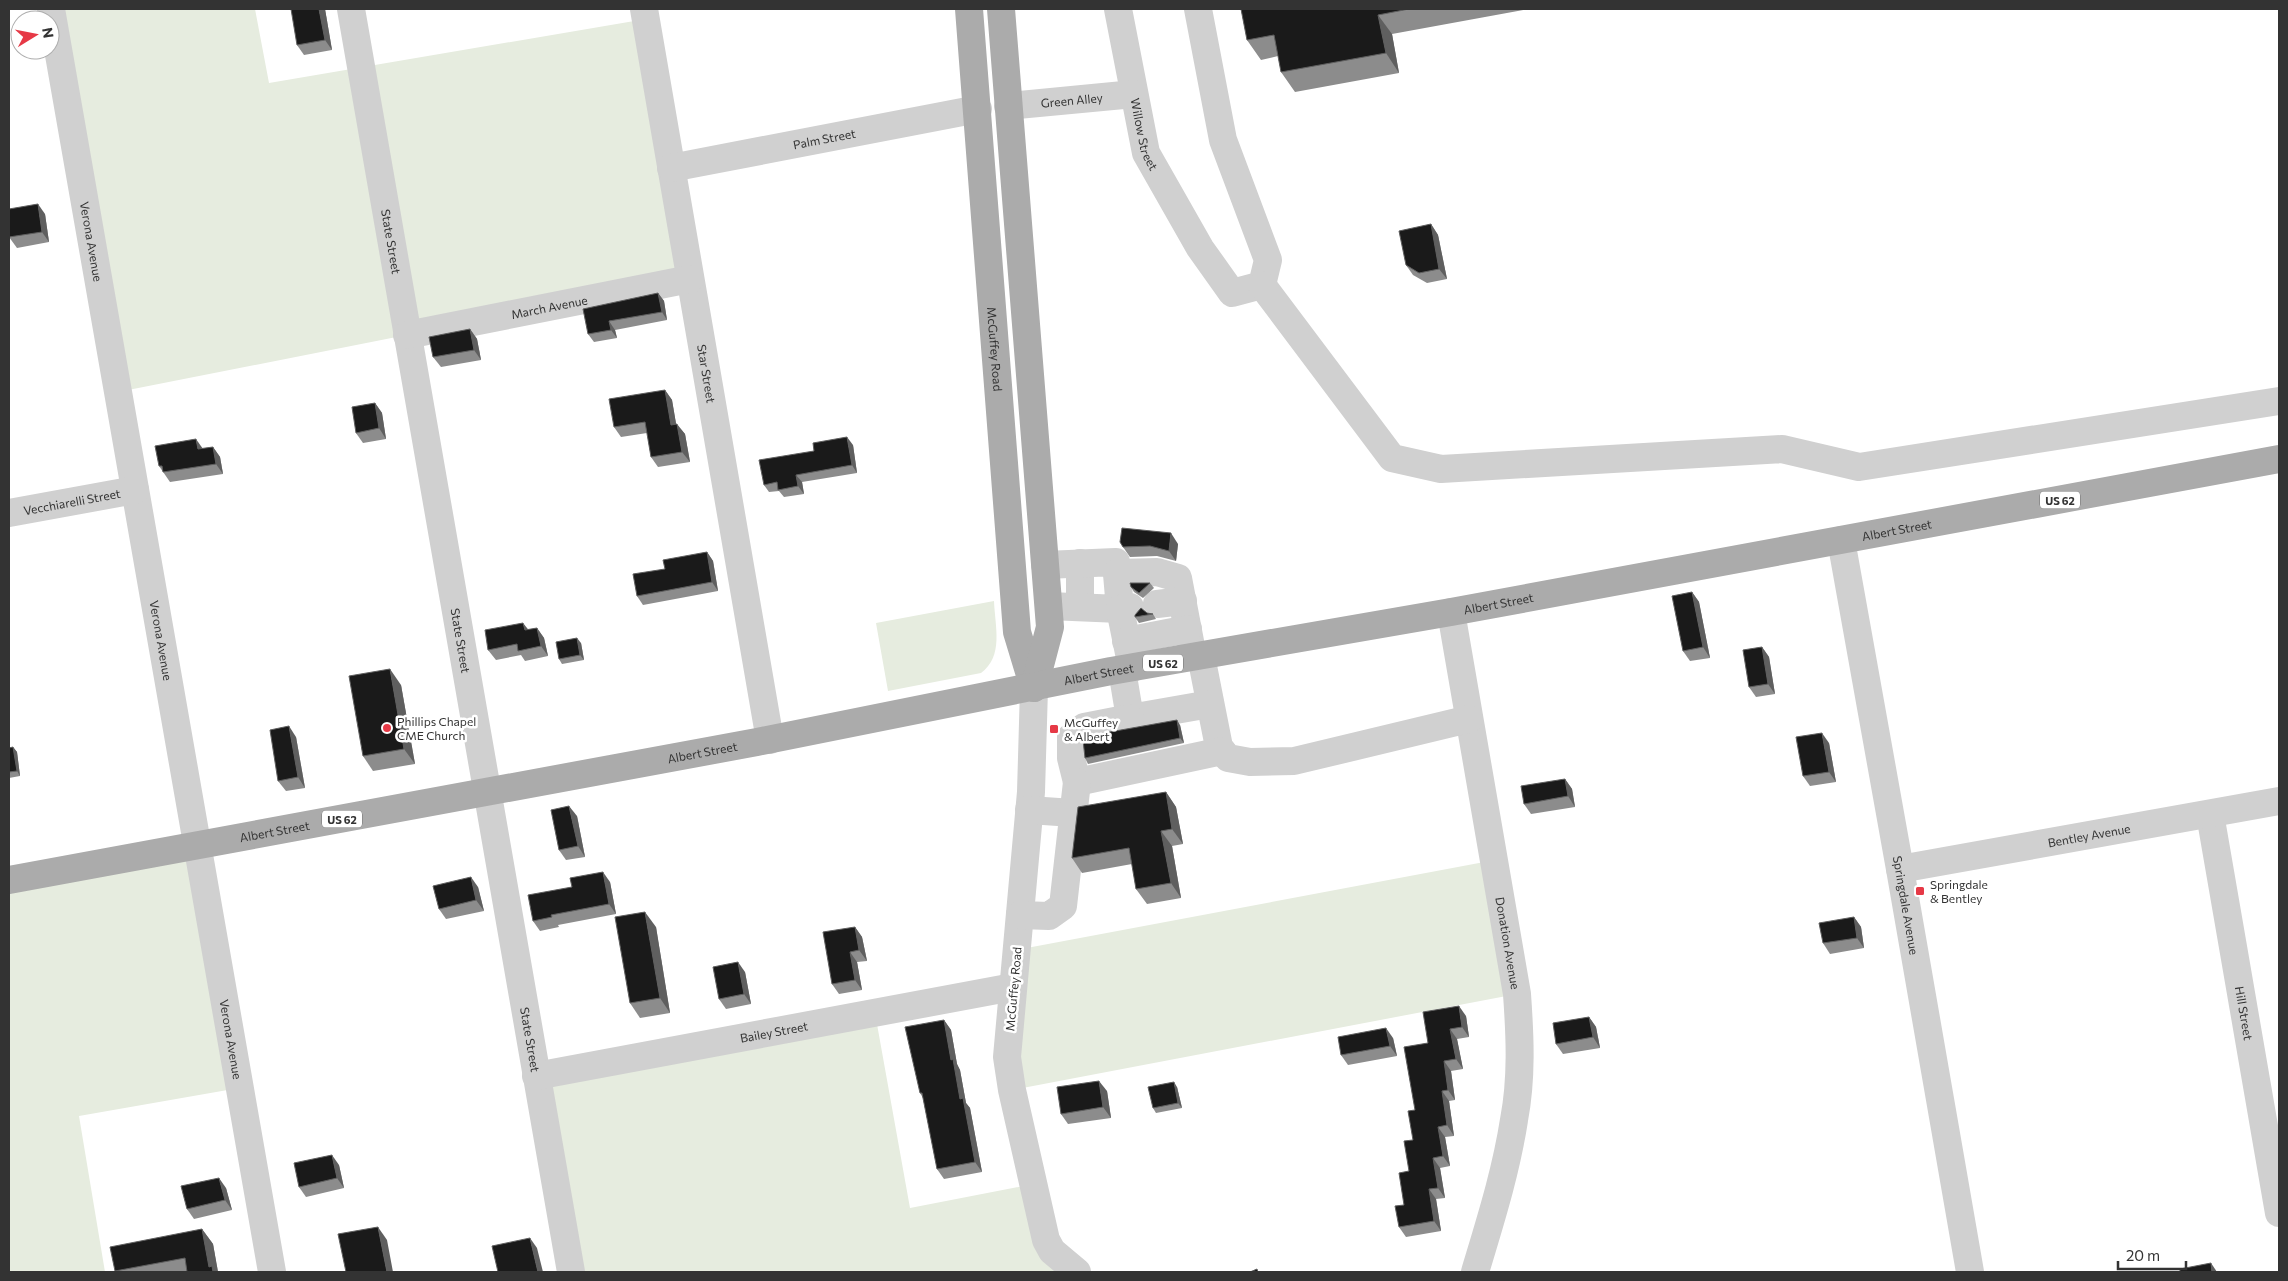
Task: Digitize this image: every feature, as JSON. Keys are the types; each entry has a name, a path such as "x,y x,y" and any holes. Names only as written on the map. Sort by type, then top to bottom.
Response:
{"main road":[{"name":"McGuffey Road","path":"969,9 1017,632 1034,688"},
{"name":"McGuffey Road","path":"1001,9 1049,606 1050,627 1034,688"},
{"name":"Albert Street","path":"9,880 770,740 1127,669 1451,612 2279,459"}],"street":[{"name":"Verona Avenue","path":"51,9 272,1272"},
{"name":"State Street","path":"351,9 571,1272"},
{"name":"Star Street","path":"644,9 770,740"},
{"name":"Willow Street","path":"1118,9 1146,153 1200,248 1232,293 1262,284"},
{"path":"1198,9 1223,140 1268,260 1262,284 1392,458 1441,469 1782,449 1859,467 2279,401"},
{"name":"Green Alley","path":"1008,106 1134,94"},
{"name":"Palm Street","path":"671,168 978,109"},
{"name":"March Avenue","path":"407,335 690,279"},
{"name":"Vecchiarelli Street","path":"9,513 135,490"},
{"name":"Springdale Avenue","path":"1841,540 1970,1272"},
{"path":"1045,565 1116,562 1125,608 1130,718"},
{"path":"1080,563 1080,607"},
{"path":"1117,573 1157,572 1173,594 1188,629 1197,657 1219,746 1228,758 1250,762 1294,761 1470,719"},
{"path":"1049,606 1125,608"},
{"name":"Donation Avenue","path":"1451,612 1517,994 1520,1048 1514,1120 1499,1190 1475,1272"},
{"path":"1126,641 1188,629"},
{"name":"McGuffey Road","path":"1034,688 1029,810 1007,1057 1012,1090 1046,1240 1052,1251 1077,1272"},
{"path":"1020,915 1049,916 1063,906 1073,813 1074,770 1071,737 1084,726 1210,704"},
{"path":"1032,753 1074,770 1222,751"},
{"name":"Bentley Avenue","path":"1900,869 2279,801"},
{"path":"1029,810 1073,813"},
{"name":"Hill Street","path":"2210,814 2279,1213"},
{"name":"Bailey Street","path":"536,1076 1013,987"}],"shaded area":[{"path":"255,9 269,83 646,19 690,279 118,392 60,60 60,10 51,10"},
{"path":"994,601 995,650 993,658 981,673 888,691 876,623"},
{"path":"197,845 239,1088 79,1116 105,1272 9,1272 9,880"},
{"path":"1495,860 1517,994 1012,1090 1016,950"},
{"path":"875,1013 910,1208 1034,1184 1077,1272 571,1272 536,1076"}],"building":[{"path":"291,9 319,9 325,40 297,45"},
{"path":"1241,9 1409,9 1378,15 1386,53 1281,72 1274,35 1247,40"},
{"path":"38,204 42,232 9,237 9,209"},
{"path":"1431,224 1439,269 1419,273 1406,265 1399,231"},
{"path":"658,293 662,312 609,321 611,330 588,334 583,309"},
{"path":"470,329 474,350 433,357 429,337"},
{"path":"665,390 671,425 677,424 682,452 651,457 645,422 614,427 609,399"},
{"path":"375,403 379,428 356,433 352,407"},
{"path":"847,437 852,465 796,475 798,486 778,490 777,482 764,485 759,460 814,451 813,443"},
{"path":"196,439 198,449 213,447 216,464 163,472 162,466 159,466 155,446"},
{"path":"1122,528 1171,533 1169,551 1150,546 1123,547 1120,542"},
{"path":"707,552 712,582 637,596 633,574 665,569 663,560"},
{"path":"1130,583 1150,583 1139,593 1131,587"},
{"path":"1692,592 1703,647 1683,651 1672,596"},
{"path":"1141,608 1147,613 1153,614 1135,617"},
{"path":"523,623 525,630 537,628 541,646 518,651 517,644 488,650 485,630"},
{"path":"577,638 580,655 559,659 556,642"},
{"path":"1762,647 1768,684 1749,687 1743,650"},
{"name":"Phillips Chapel CME Church","path":"390,669 404,749 363,756 349,676"},
{"path":"1177,720 1180,738 1085,758 1083,740 1087,736"},
{"path":"289,726 298,777 278,781 270,730"},
{"path":"1822,733 1829,772 1803,776 1796,737"},
{"path":"13,747 17,771 9,772 9,748"},
{"path":"1565,779 1568,796 1524,804 1521,786"},
{"path":"1166,792 1172,829 1161,831 1171,883 1136,889 1129,848 1072,858 1078,807"},
{"path":"569,806 578,846 559,850 551,810"},
{"path":"603,872 609,904 551,915 552,917 533,921 528,895 572,887 570,878"},
{"path":"471,877 476,900 439,909 433,886"},
{"path":"645,912 660,998 630,1003 615,917"},
{"path":"1854,917 1857,938 1823,943 1819,923"},
{"path":"855,927 859,950 850,952 855,980 832,984 823,932"},
{"path":"738,962 744,994 719,999 713,967"},
{"path":"1459,1006 1462,1027 1450,1029 1456,1059 1444,1061 1448,1090 1442,1091 1447,1125 1438,1127 1443,1156 1433,1158 1438,1188 1429,1189 1434,1221 1399,1227 1395,1206 1404,1205 1399,1173 1409,1171 1404,1141 1413,1140 1408,1111 1415,1110 1404,1047 1428,1043 1423,1012"},
{"path":"1589,1017 1593,1037 1556,1044 1553,1023"},
{"path":"944,1020 960,1099 963,1098 975,1162 937,1169 922,1093 920,1093 905,1027"},
{"path":"1386,1028 1390,1046 1341,1055 1338,1037"},
{"path":"1099,1081 1103,1107 1061,1114 1057,1087"},
{"path":"1174,1082 1178,1103 1153,1108 1148,1087"},
{"path":"332,1155 337,1178 299,1187 294,1163"},
{"path":"219,1178 225,1200 187,1209 181,1186"},
{"path":"378,1227 387,1272 346,1272 338,1234"},
{"path":"202,1229 209,1267 212,1266 213,1272 187,1272 185,1258 115,1271 110,1247"},
{"path":"530,1238 538,1272 498,1272 492,1246"},
{"path":"2211,1263 2212,1272 2180,1272 2180,1269"}],"place":[{"name":"Phillips Chapel CME Church","path":"387,728"},
{"name":"McGuffey & Albert","path":"1054,729"},
{"name":"Springdale & Bentley","path":"1920,891"}]}
